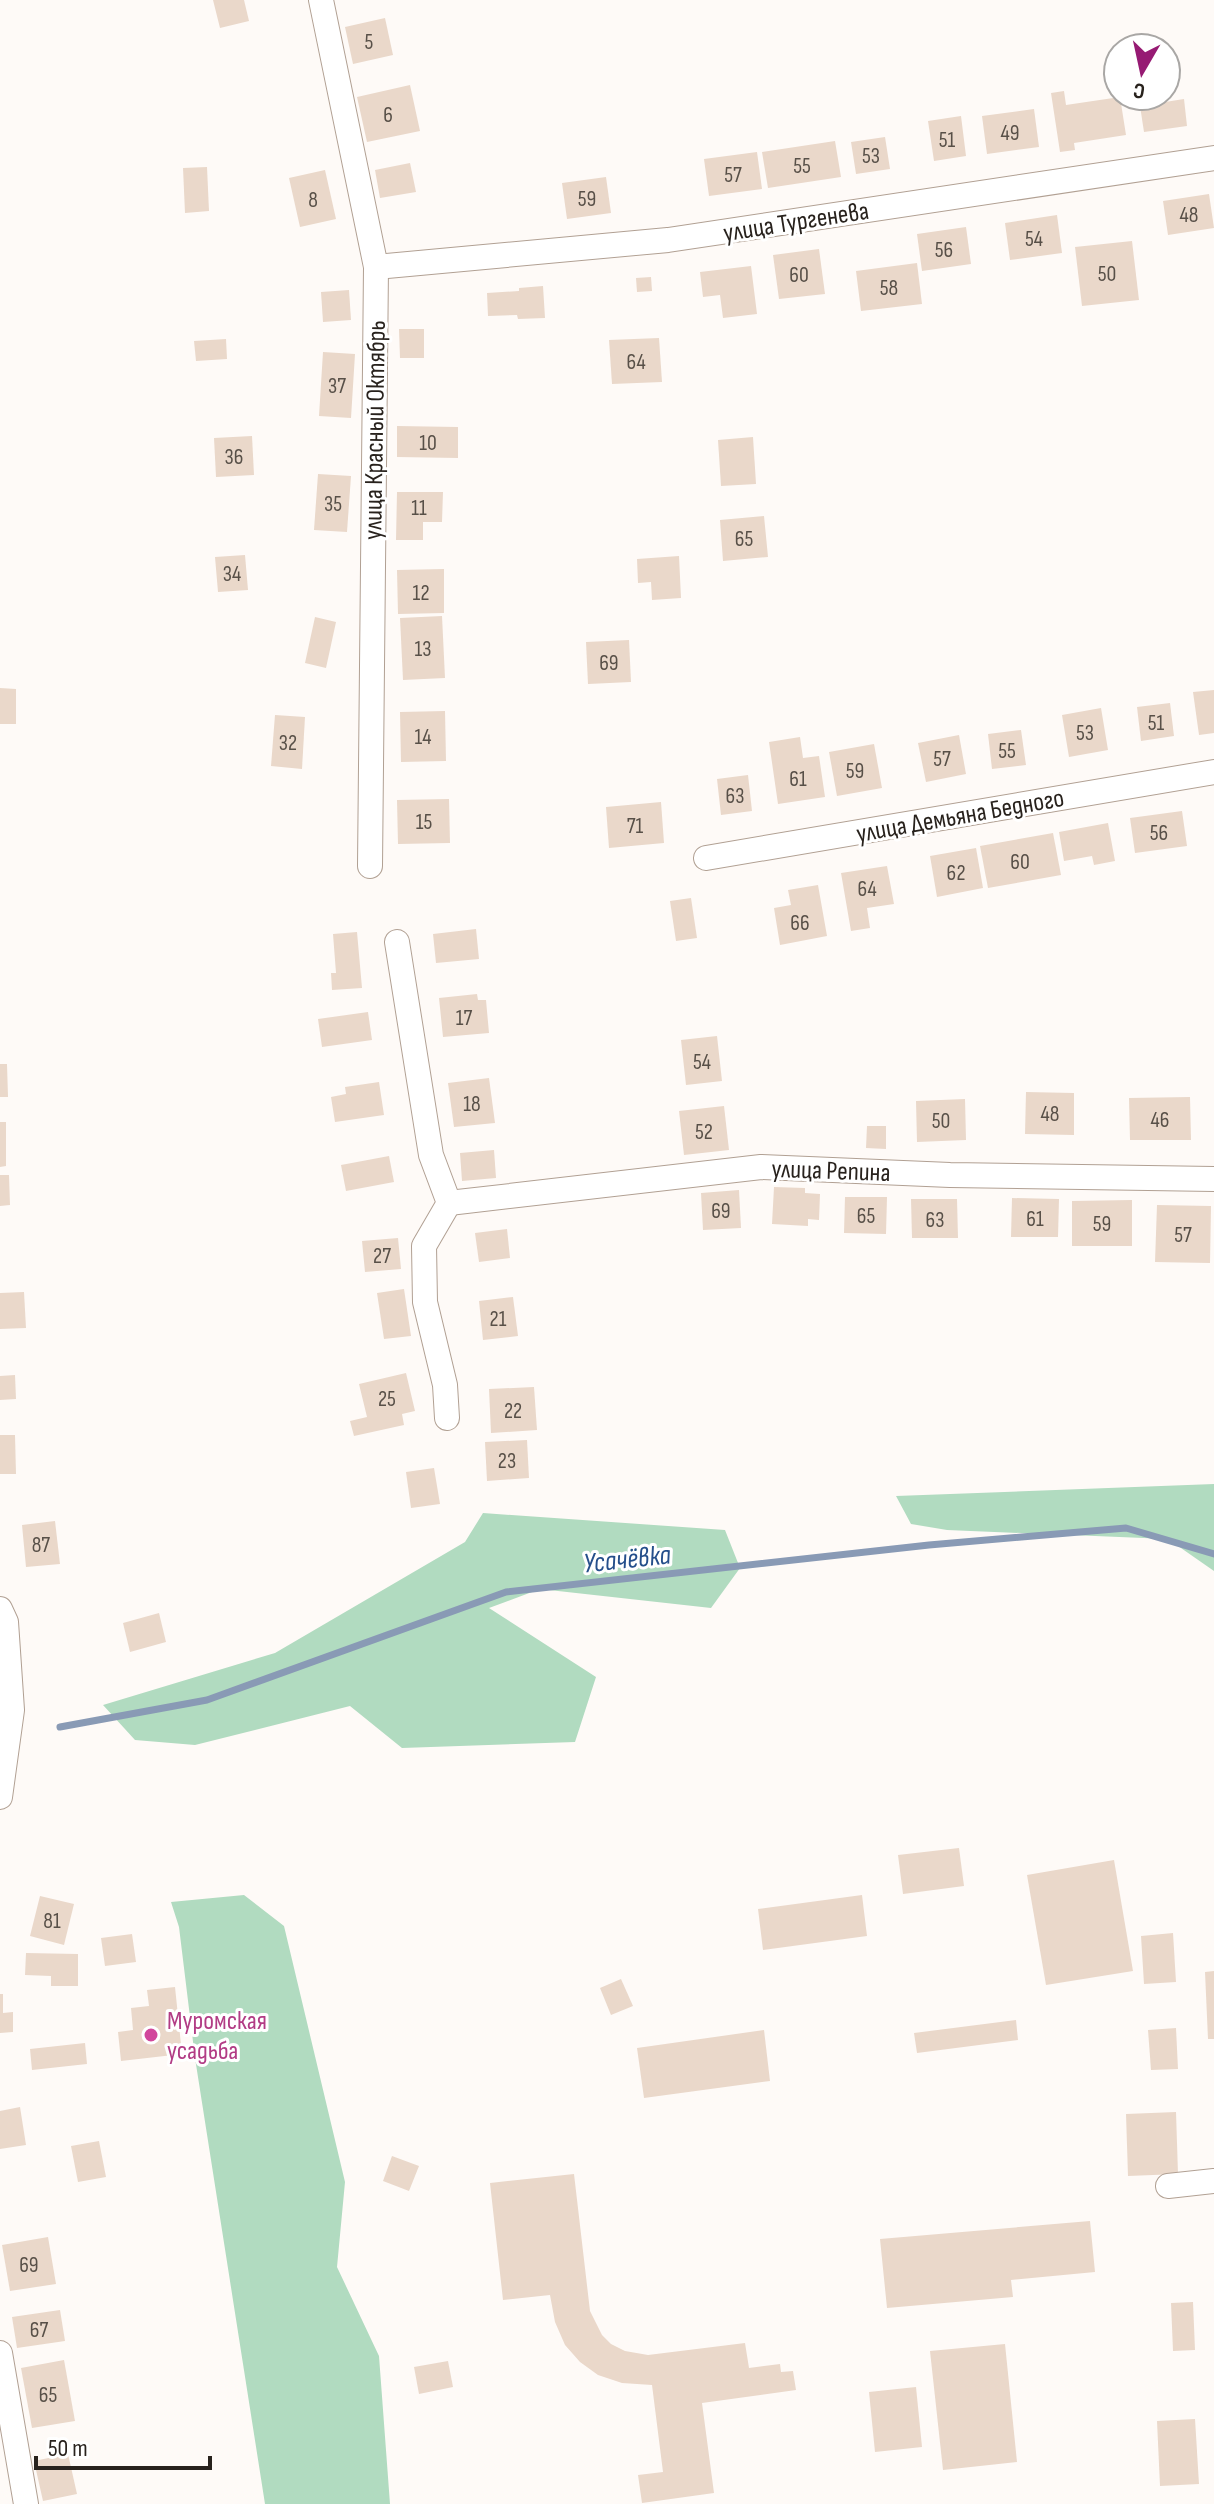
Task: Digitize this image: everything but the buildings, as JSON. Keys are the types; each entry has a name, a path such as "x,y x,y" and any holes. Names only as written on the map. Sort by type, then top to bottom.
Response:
{"street":[{"name":"улица Красный Октябрь","path":"321,0 376,267 370,866"},
{"name":"улица Тургенева","path":"376,267 668,240 1214,158"},
{"name":"улица Демьяна Бедного","path":"706,858 1214,772"},
{"path":"397,942 431,1155 449,1203 424,1246 425,1302 445,1385 447,1418"},
{"name":"улица Репина","path":"449,1203 761,1167 950,1175 1214,1179"},
{"path":"0,1609 6,1622 12,1710 0,1797"},
{"path":"1168,2186 1214,2181"},
{"path":"0,2353 26,2504"}],"green space":[{"path":"1214,1484 1214,1571 1168,1539 947,1530 911,1524 896,1496"},
{"path":"483,1513 725,1530 740,1568 711,1608 540,1589 489,1608 596,1677 575,1742 402,1748 350,1706 195,1745 135,1740 103,1705 275,1653 465,1542"},
{"path":"244,1895 284,1926 345,2182 337,2267 379,2356 390,2504 265,2504 195,2058 179,1927 171,1902"}],"waterway":[{"name":"Усачёвка","path":"60,1727 207,1700 506,1592 929,1545 1126,1528 1214,1554"}],"place":[{"name":"Муромская усадьба","path":"151,2035"}]}
